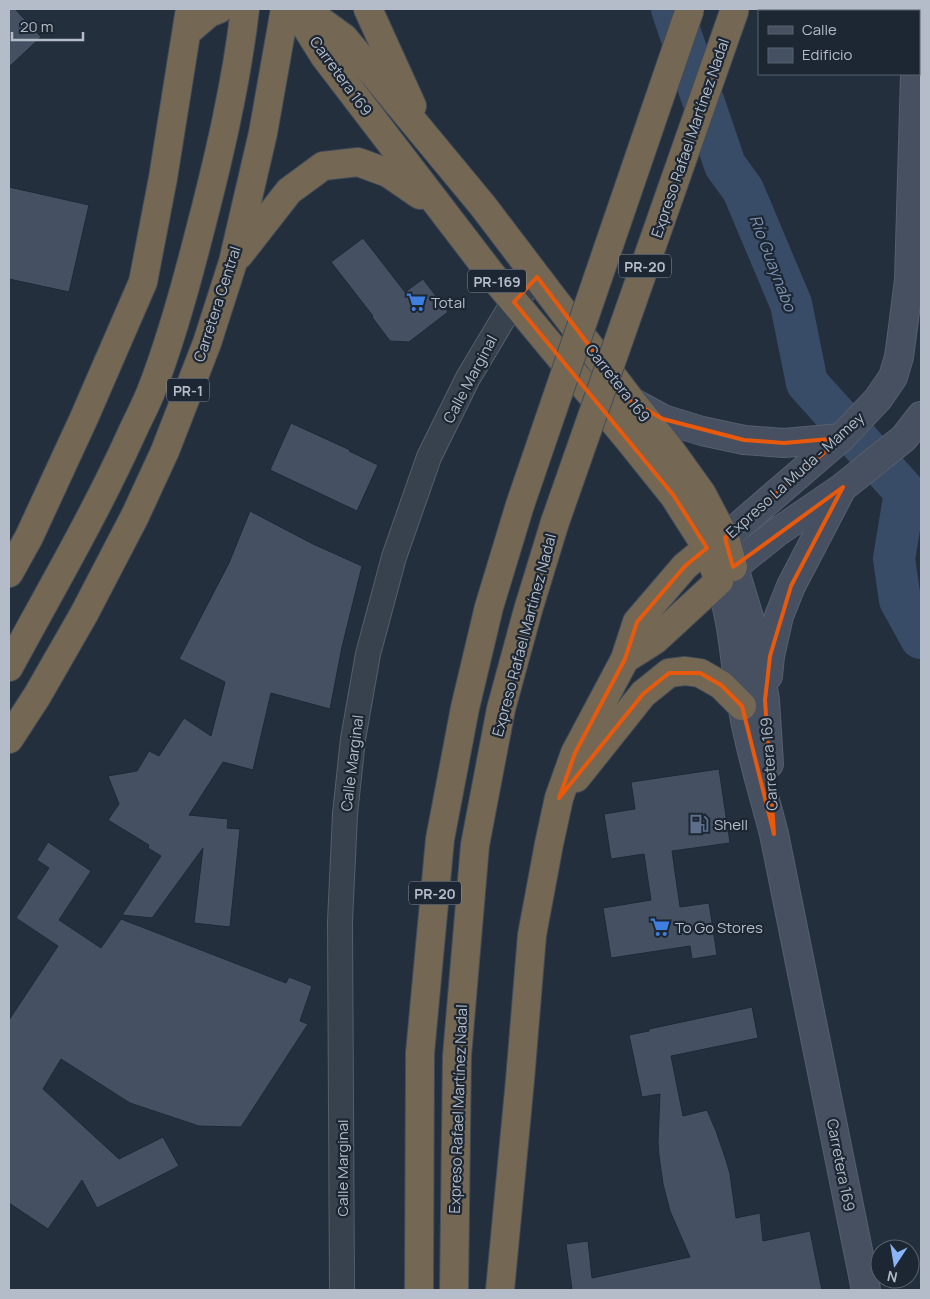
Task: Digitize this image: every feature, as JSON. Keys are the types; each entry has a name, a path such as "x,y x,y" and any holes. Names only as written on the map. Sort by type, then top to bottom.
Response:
{"highway":[{"path":"9,573 84,418 143,282 163,178 188,20 219,9"},
{"name":"PR-1","path":"9,667 78,543 152,389 180,305 210,190 246,9"},
{"name":"Carretera Central","path":"9,739 37,696 84,614 135,516 165,451 196,370 233,262 263,133 285,9"},
{"name":"Carretera 169","path":"295,9 325,57 514,302 674,496 716,543"},
{"name":"Carretera 169","path":"304,9 344,38 482,206 669,448 702,494 726,574"},
{"path":"368,9 412,107 419,129"},
{"name":"PR-20","path":"419,1290 420,1052 440,839 465,708 489,608 520,505 690,9"},
{"name":"Expreso Rafael Martínez Nadal","path":"454,1290 457,1056 475,845 501,709 528,610 555,522 735,9"},
{"path":"233,262 288,191 324,166 358,162 388,173 441,209"},
{"path":"500,1290 532,935 559,798 575,753 625,659 637,622 685,566 716,543"},
{"path":"625,659 655,640 726,574"},
{"path":"559,798 643,694 669,673 685,671 700,673 753,702"}],"main road":[{"name":"Expreso La Muda - Mamey","path":"716,543 759,509 841,438 878,399 893,377 899,357 909,280 915,75"},
{"path":"632,402 663,419 702,431 744,440 784,443 841,438"},
{"name":"Expreso La Muda - Mamey","path":"726,574 776,533 843,487 904,438 921,416"},
{"path":"753,702 770,656 779,616 791,586 843,487"},
{"name":"Carretera 169","path":"726,574 725,598 753,702 755,763 774,834 866,1290"}],"street":[{"name":"Calle Marginal","path":"342,1290 340,921 345,814 353,739 368,654 394,556 429,457 468,378 514,302 537,277"}],"highlighted area":[{"path":"537,277 632,402 663,419 744,440 784,443 841,438 725,538 733,567 843,487 791,586 770,656 765,700 774,834 742,706 721,685 700,673 669,673 643,694 559,798 575,753 625,659 637,622 685,566 707,548 674,496 514,302"}],"building":[{"path":"9,9 15,9 41,37 9,67"},
{"path":"9,187 89,205 69,292 9,279"},
{"path":"363,238 405,292 423,279 448,312 409,342 390,341 331,262"},
{"path":"291,423 378,465 357,511 270,470"},
{"path":"250,511 313,544 362,566 342,647 330,709 271,693 253,770 223,762 189,815 228,819 227,828 240,829 230,927 194,923 203,848 152,918 122,915 161,856 148,848 149,845 108,820 119,804 108,776 137,771 149,751 159,756 184,718 211,736 225,682 179,659 229,563"},
{"path":"719,769 730,843 672,851 680,907 709,903 717,955 692,959 690,946 611,958 603,908 651,900 644,854 611,859 604,814 635,809 631,782"},
{"path":"48,842 91,871 59,920 101,948 121,919 286,983 289,977 312,986 300,1021 308,1024 241,1127 199,1126 130,1103 61,1059 43,1089 119,1159 163,1137 179,1166 97,1208 82,1180 48,1229 9,1203 9,1020 58,946 16,918 49,868 37,860"},
{"path":"752,1007 758,1038 671,1056 683,1116 707,1110 730,1174 736,1218 760,1213 763,1241 810,1231 822,1290 572,1290 566,1244 588,1241 592,1278 690,1257 670,1211 663,1184 658,1142 660,1094 642,1097 629,1035"}],"waterway":[{"name":"Río Guaynabo","path":"672,9 725,165 743,190 791,304 807,383 905,492 894,559 900,600 921,638"}],"place":[{"name":"Total","path":"416,302"},
{"name":"Shell","path":"699,824"},
{"name":"To Go Stores","path":"660,927"}]}
